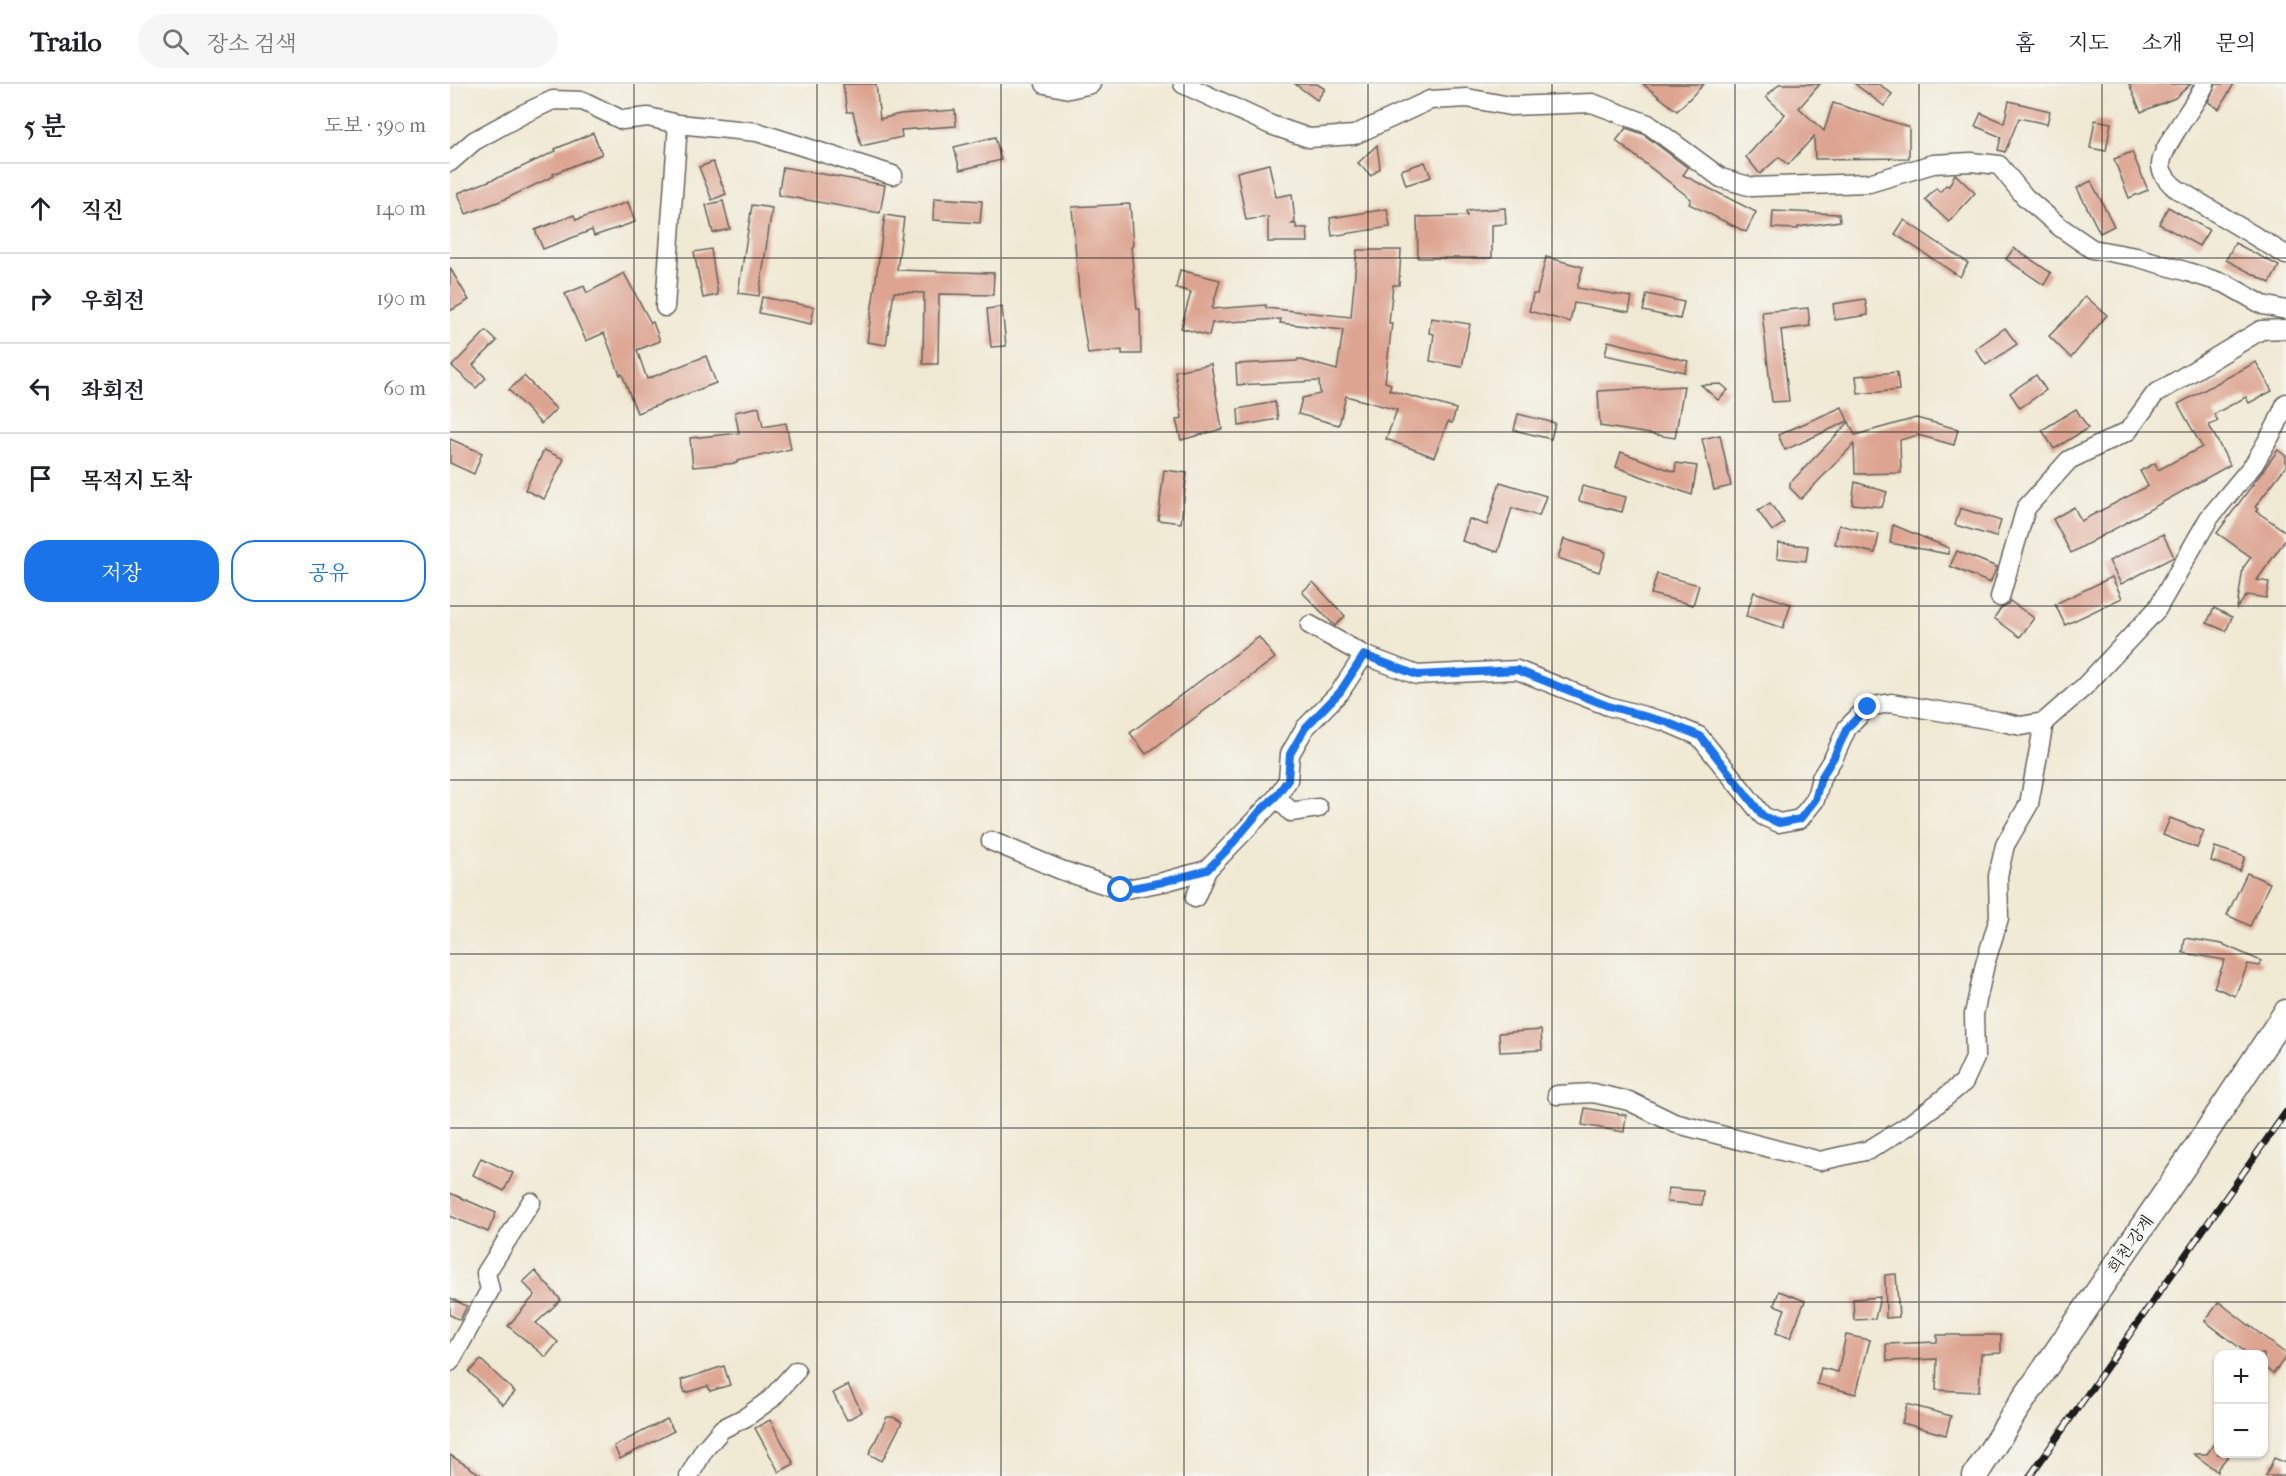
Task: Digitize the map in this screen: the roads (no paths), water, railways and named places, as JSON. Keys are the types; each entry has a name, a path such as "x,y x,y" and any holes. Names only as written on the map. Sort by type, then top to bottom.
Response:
{"main road":[{"name":"희천-강계","path":"1975,1476 2017,1409 2186,1163 2286,1012"}],"street":[{"path":"1045,84 1069,89 1091,84"},
{"path":"1183,84 1271,125 1309,138 1354,135 1430,100 1467,98 1510,106 1593,103 1648,124 1721,178 1752,187 1869,183 1933,164 1971,162 1998,165 2025,197 2060,227 2092,249 2136,257 2188,272 2226,284 2263,305 2286,310"},
{"path":"2205,84 2163,153 2161,168 2169,183 2177,189 2286,255"},
{"path":"450,162 474,141 553,100 583,101 622,120 648,117 678,124 758,132 893,175"},
{"path":"665,308 678,124"},
{"path":"2000,597 2026,508 2069,460 2128,431 2155,394 2261,330 2286,329"},
{"path":"1310,626 1364,655 1417,675 1517,670 1608,706 1666,722 1700,736 1763,816 1779,823 1800,819 1815,800 1821,778 1834,757 1847,728 1868,707 1891,703 2021,726 2044,722 2084,687 2157,609 2209,518 2254,464 2276,426 2286,403"},
{"path":"1195,898 1207,870 1288,780 1290,754 1305,728 1340,692 1364,655"},
{"path":"1557,1095 1593,1093 1629,1101 1674,1123 1820,1161 1869,1150 1922,1115 1964,1082 1975,1058 1974,1014 1985,964 1999,918 1998,876 2005,845 2029,804 2044,722"},
{"path":"1276,796 1291,812 1318,808"},
{"path":"991,841 1061,870 1121,890 1207,870"},
{"path":"450,1362 490,1290 486,1273 531,1202"},
{"path":"689,1476 704,1450 722,1430 746,1418 771,1399 796,1371"}],"railway":[{"path":"2030,1476 2286,1112"}]}
